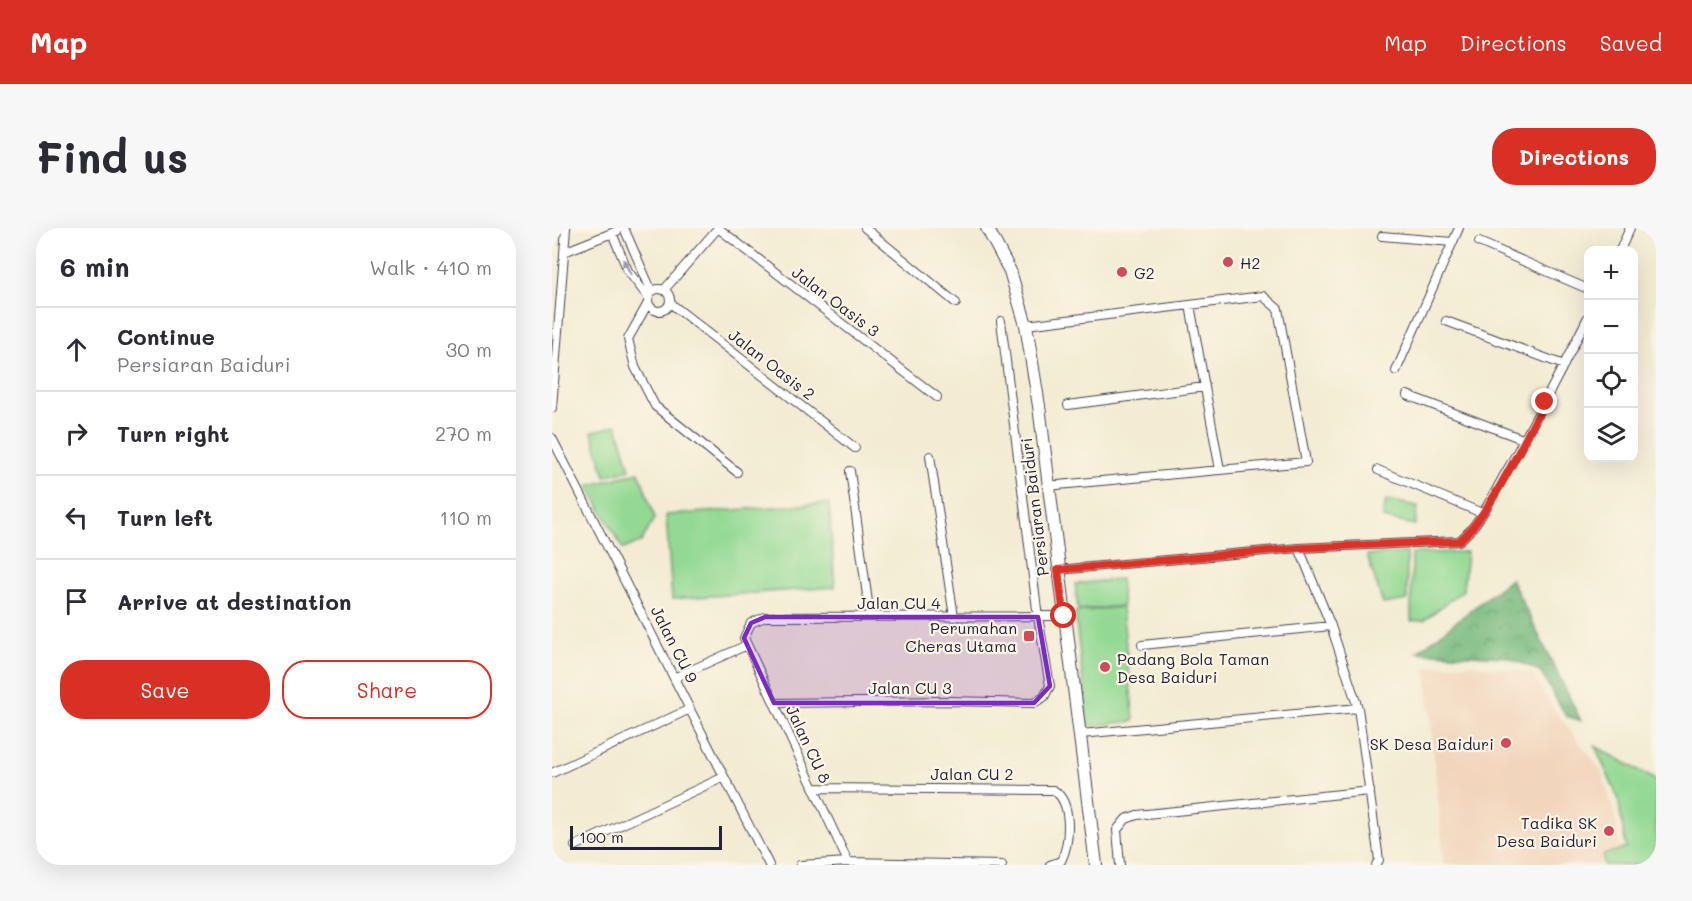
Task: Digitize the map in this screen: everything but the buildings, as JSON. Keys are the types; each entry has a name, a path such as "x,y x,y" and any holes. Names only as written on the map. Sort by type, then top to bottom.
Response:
{"street":[{"path":"552,408 566,228"},
{"path":"564,252 624,228 650,297 651,308 662,311 670,303 670,298 664,290"},
{"path":"718,228 664,290 650,297 628,339 635,367 655,406 737,472"},
{"name":"Jalan Oasis 3","path":"718,228 937,397"},
{"path":"865,228 956,303"},
{"name":"Persiaran Baiduri","path":"987,228 1010,270 1026,325 1039,406 1064,616 1082,734 1096,865"},
{"path":"1396,371 1459,228"},
{"path":"1622,246 1630,228"},
{"path":"612,233 628,271 650,297"},
{"path":"1382,236 1452,242"},
{"path":"1479,242 1584,288"},
{"path":"1026,325 1263,296 1278,309 1306,462 1047,486"},
{"name":"Jalan Oasis 2","path":"670,303 855,448"},
{"path":"1190,304 1220,470"},
{"path":"1001,321 1038,617"},
{"path":"1446,321 1564,365"},
{"path":"1058,570 1299,548 1459,541 1482,513 1525,440 1584,324"},
{"path":"1068,405 1205,387"},
{"path":"1407,395 1525,440"},
{"name":"Jalan CU 9","path":"552,438 676,677 769,865"},
{"path":"930,456 954,617"},
{"path":"1378,470 1482,513"},
{"path":"850,471 870,617"},
{"path":"1299,548 1331,627 1358,708 1379,860 1376,865"},
{"name":"Jalan CU 4","path":"746,641 751,623 765,617 1064,616"},
{"name":"Jalan CU 3","path":"774,703 950,701 1034,703 1044,696 1050,686 1038,617"},
{"path":"1142,645 1331,627"},
{"path":"676,677 746,641"},
{"name":"Jalan CU 8","path":"746,641 848,862"},
{"path":"1082,734 1358,708"},
{"path":"552,773 690,709"},
{"path":"575,846 724,777"},
{"name":"Jalan CU 2","path":"814,788 1053,790 1061,794 1065,804 1067,849 1061,861 1050,865"},
{"path":"1120,865 1117,830 1126,819 1137,815 1370,791"},
{"path":"800,865 848,862 1002,865"}],"highlighted area":[{"path":"765,617 1038,617 1050,686 1034,703 774,703 744,638 751,623"}],"shaded area":[{"name":"SK Desa Baiduri","path":"1469,664 1531,673 1558,715 1601,770 1615,815 1624,865 1444,865 1426,667"}],"green space":[{"path":"617,425 630,469 605,476 592,432"},
{"path":"639,472 655,518 641,542 623,549 588,486"},
{"path":"1386,500 1418,506 1415,525 1383,518"},
{"path":"829,503 835,587 672,599 666,515"},
{"path":"1467,552 1463,590 1424,620 1411,621 1412,553"},
{"path":"1407,553 1407,600 1383,604 1367,555"},
{"path":"1120,579 1123,606 1078,610 1075,584"},
{"path":"1511,579 1581,721 1566,716 1540,671 1507,657 1417,652"},
{"name":"Padang Bola Taman Desa Baiduri","path":"1122,607 1134,721 1088,726 1075,612"},
{"path":"1595,746 1656,780 1656,865 1604,865 1603,855 1626,848 1618,798"}],"place":[{"name":"H2","path":"1228,262"},
{"name":"G2","path":"1122,272"},
{"name":"Perumahan Cheras Utama","path":"1029,636"},
{"name":"Padang Bola Taman Desa Baiduri","path":"1105,667"},
{"name":"SK Desa Baiduri","path":"1506,743"},
{"name":"Tadika SK Desa Baiduri","path":"1609,831"}],"route":[{"path":"1064,616 1058,570 1336,545 1459,541 1470,532 1482,513 1545,402"}]}
